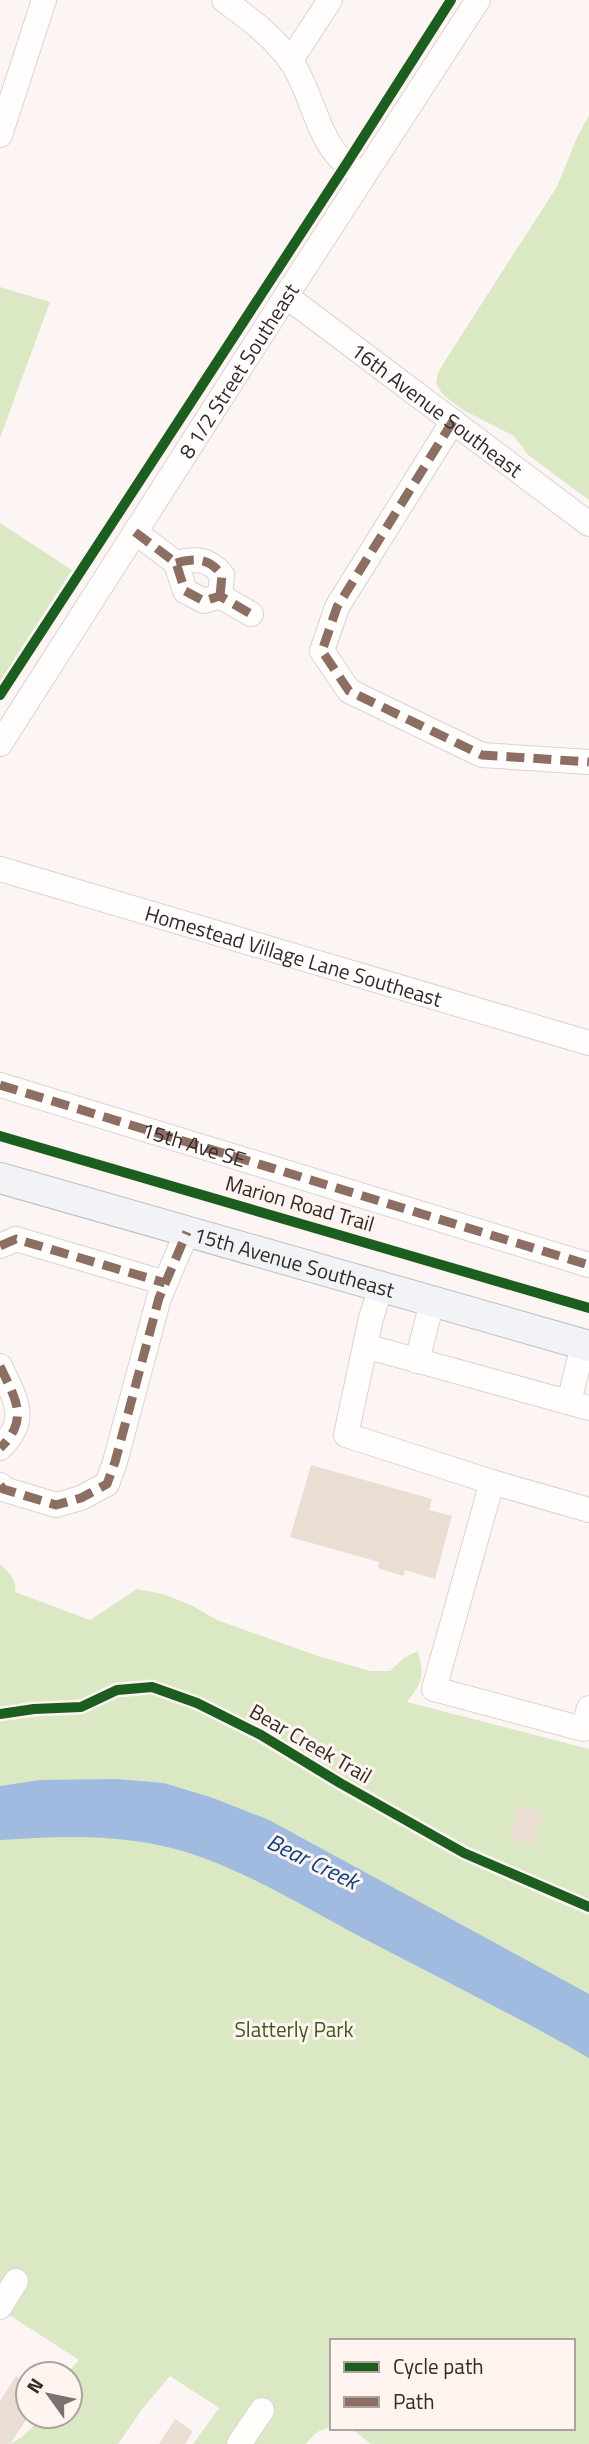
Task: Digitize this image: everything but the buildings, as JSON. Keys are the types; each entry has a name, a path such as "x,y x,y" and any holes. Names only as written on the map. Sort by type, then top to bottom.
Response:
{"main road":[{"name":"15th Avenue Southeast","path":"0,1178 586,1345"}],"street":[{"path":"0,135 44,0"},
{"path":"225,0 257,25 291,60 307,88 324,133 337,155 363,176"},
{"path":"291,60 330,0"},
{"name":"8 1/2 Street Southeast","path":"0,744 478,0"},
{"name":"16th Avenue Southeast","path":"286,296 589,524"},
{"path":"453,421 337,607 321,651 349,691 482,755 589,762"},
{"path":"135,532 176,563 198,559 215,565 222,575 220,596 251,614"},
{"name":"Homestead Village Lane Southeast","path":"0,869 589,1043"},
{"name":"15th Ave SE","path":"0,1085 589,1265"},
{"path":"0,1486 56,1505 81,1498 107,1484 116,1462 159,1298 187,1232"},
{"path":"0,1246 16,1239 165,1283"},
{"path":"381,1287 371,1318 346,1435 589,1510"},
{"path":"417,1361 432,1302"},
{"path":"365,1346 579,1405 586,1345"},
{"path":"0,1366 19,1406 16,1426 0,1448"},
{"path":"492,1482 434,1689 583,1729 589,1708"},
{"path":"0,2307 16,2281"},
{"path":"239,2444 261,2410"}],"green space":[{"path":"589,116 589,500 528,455 514,436 465,411 443,395 436,383 438,373 448,356 556,188"},
{"path":"0,287 50,302 0,438"},
{"path":"0,523 72,570 0,681"},
{"name":"Slatterly Park","path":"0,1564 13,1580 15,1592 90,1620 137,1589 163,1594 191,1605 217,1620 318,1656 370,1671 390,1671 405,1657 418,1651 421,1678 407,1702 589,1749 589,2444 371,2444 350,2430 575,2430 575,2339 330,2339 330,2427 317,2432 305,2444 193,2444 219,2408 170,2376 118,2444 10,2444 29,2430 84,2430 84,2360 79,2360 0,2309"}],"water":[{"name":"Bear Creek","path":"116,1779 164,1783 213,1798 269,1820 589,1994 589,2058 286,1896 212,1861 163,1846 122,1839 62,1837 0,1840 0,1786 40,1780"}],"marked path":[{"path":"453,421 337,607 322,651 349,691 482,755 589,762"},
{"path":"135,532 176,563 185,591 204,601 220,596 251,614"},
{"path":"176,563 196,560 212,565 222,575 220,596"},
{"path":"0,1085 589,1265"},
{"path":"0,1485 3,1489 56,1505 81,1498 107,1484 159,1298 187,1232"},
{"path":"0,1246 16,1239 165,1283"},
{"path":"0,1366 17,1408 15,1427 0,1448"}],"cycle path":[{"path":"0,695 451,0"},
{"name":"Marion Road Trail","path":"0,1136 589,1308"},
{"name":"Bear Creek Trail","path":"0,1714 81,1707 117,1690 152,1687 197,1703 261,1735 464,1853 589,1907"}]}
